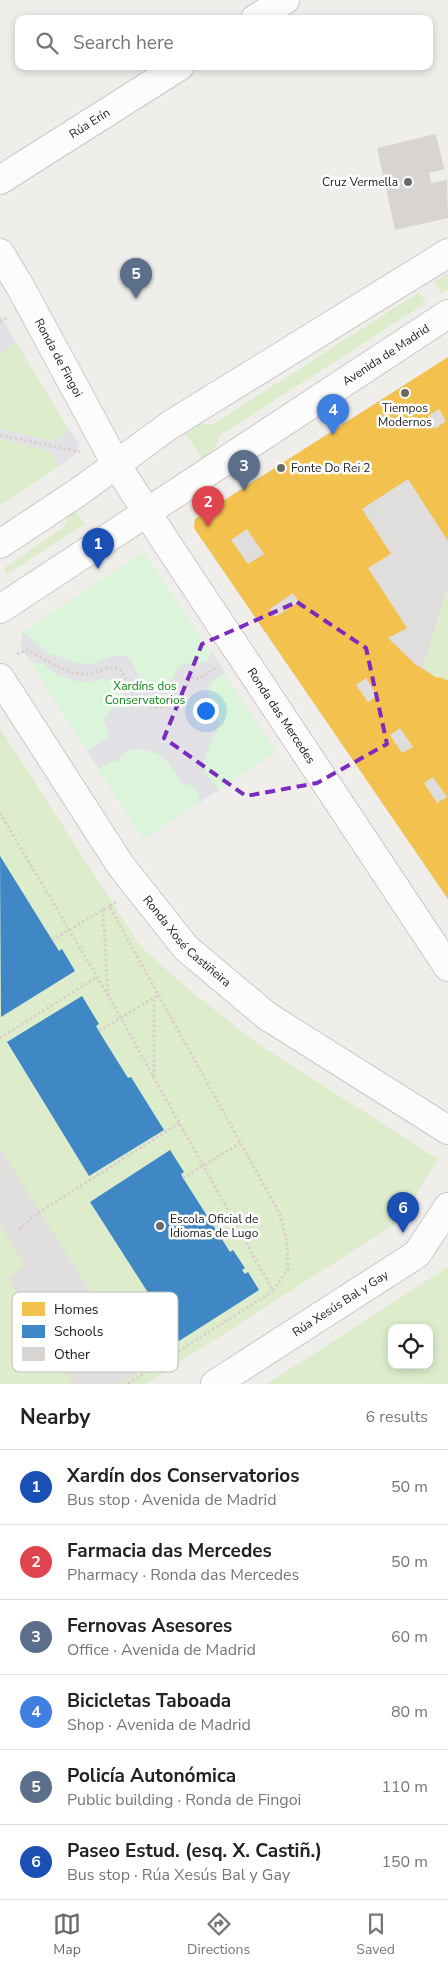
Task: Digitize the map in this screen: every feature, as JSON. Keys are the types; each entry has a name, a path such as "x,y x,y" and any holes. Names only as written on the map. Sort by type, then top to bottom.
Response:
{"street":[{"path":"262,15 285,0"},
{"name":"Rúa Erín","path":"0,180 174,70"},
{"name":"Ronda de Fingoi","path":"0,253 21,288 116,464"},
{"path":"0,544 170,425 448,253"},
{"name":"Avenida de Madrid","path":"0,609 448,314"},
{"name":"Ronda das Mercedes","path":"116,464 293,737 448,967"},
{"name":"Ronda Xosé Castiñeira","path":"0,678 121,866 186,948 267,1016 448,1130"},
{"name":"Rúa Xesús Bal y Gay","path":"215,1384 417,1254 448,1207"}],"path":[{"path":"0,435 86,453"},
{"path":"18,654 28,650 72,671 85,674 112,667 120,669 138,700 148,706 160,708 170,705 180,697 191,678 200,678 220,665"},
{"path":"0,813 97,977 273,1291"},
{"path":"52,940 116,902"},
{"path":"109,906 156,996 280,1214 287,1243 288,1269 273,1291 178,1352"},
{"path":"103,909 108,997"},
{"path":"0,1038 97,977"},
{"path":"99,1031 156,996"},
{"path":"154,1078 156,996"},
{"path":"19,1229 40,1212 179,1123"},
{"path":"183,1178 240,1143"},
{"path":"127,1384 146,1372"}],"highlighted area":[{"path":"297,602 366,648 387,744 317,783 246,796 164,738 202,644"}],"shaded area":[{"path":"0,315 16,342 0,353"},
{"path":"448,357 448,587 423,667 448,681 448,899 194,528 195,519"},
{"path":"0,429 52,441 69,430 79,444 78,452 59,466 50,451 0,439"},
{"path":"23,632 48,653 77,663 92,664 113,656 125,656 131,660 142,684 147,689 155,691 169,684 178,668 184,664 207,661 212,654 211,650 225,673 212,681 209,686 208,701 218,719 217,731 203,761 205,772 219,790 199,803 200,798 194,786 182,784 168,762 158,754 147,750 133,749 124,753 118,761 108,763 100,769 87,751 107,739 108,730 103,720 113,708 123,708 126,697 116,683 104,678 87,682 75,681 56,674 44,664 31,662 20,646"},
{"path":"0,1148 90,1292 17,1292 8,1278 25,1265 0,1225"},
{"path":"66,1372 139,1372 121,1384 73,1384"}],"green space":[{"path":"448,273 448,289 441,293 434,282"},
{"path":"419,292 426,303 219,436 215,451 203,460 185,433 199,423 212,425"},
{"path":"16,342 69,430 52,441 0,429 0,352"},
{"path":"0,439 50,451 59,466 0,506"},
{"path":"73,508 85,524 7,574 4,568 63,528"},
{"name":"Xardíns dos Conservatorios","path":"140,554 145,554 276,752 143,839 20,646 23,632"},
{"path":"448,587 448,681 440,677 437,678 423,667"},
{"path":"0,728 140,946 187,988 258,1044 438,1159 401,1220 178,1363 178,1292 12,1292 12,1372 165,1372 146,1384 0,1384"},
{"path":"448,1267 448,1384 267,1384"}],"building: Homes":[{"path":"448,357 448,541 408,479 362,509 391,554 368,568 407,628 388,638 415,664 437,678 440,677 448,681 448,899 194,528 195,519","holes":["439,409 446,421 435,429 428,416","247,529 264,554 248,564 231,540","293,593 299,602 275,617 270,609","366,678 377,696 368,702 356,685","400,728 413,747 402,753 390,735","433,777 447,797 437,803 424,783"]}],"building: Schools":[{"path":"0,856 59,951 62,949 75,971 1,1017"},
{"path":"82,996 99,1024 96,1026 103,1038 128,1078 131,1077 164,1130 89,1176 7,1042"},
{"name":"Escola Oficial de Idiomas de Lugo","path":"170,1150 184,1172 181,1174 183,1178 230,1252 233,1250 245,1268 242,1270 245,1274 248,1272 259,1290 179,1341 178,1292 148,1292 90,1202"}],"building: Other":[{"name":"Cruz Vermella","path":"436,134 444,169 429,173 431,183 447,180 448,218 395,230 377,148"}],"place":[{"name":"Cruz Vermella","path":"408,182"},
{"name":"Policía Autonómica","path":"136,299"},
{"name":"Tiempos Modernos","path":"405,393"},
{"name":"Bicicletas Taboada","path":"333,435"},
{"name":"Fonte Do Rei 2","path":"281,468"},
{"name":"Fernovas Asesores","path":"244,491"},
{"name":"Farmacia das Mercedes","path":"208,527"},
{"name":"Xardín dos Conservatorios","path":"98,569"},
{"name":"Escola Oficial de Idiomas de Lugo","path":"160,1226"},
{"name":"Paseo Estud. (esq. X. Castiñ.)","path":"403,1233"}]}
